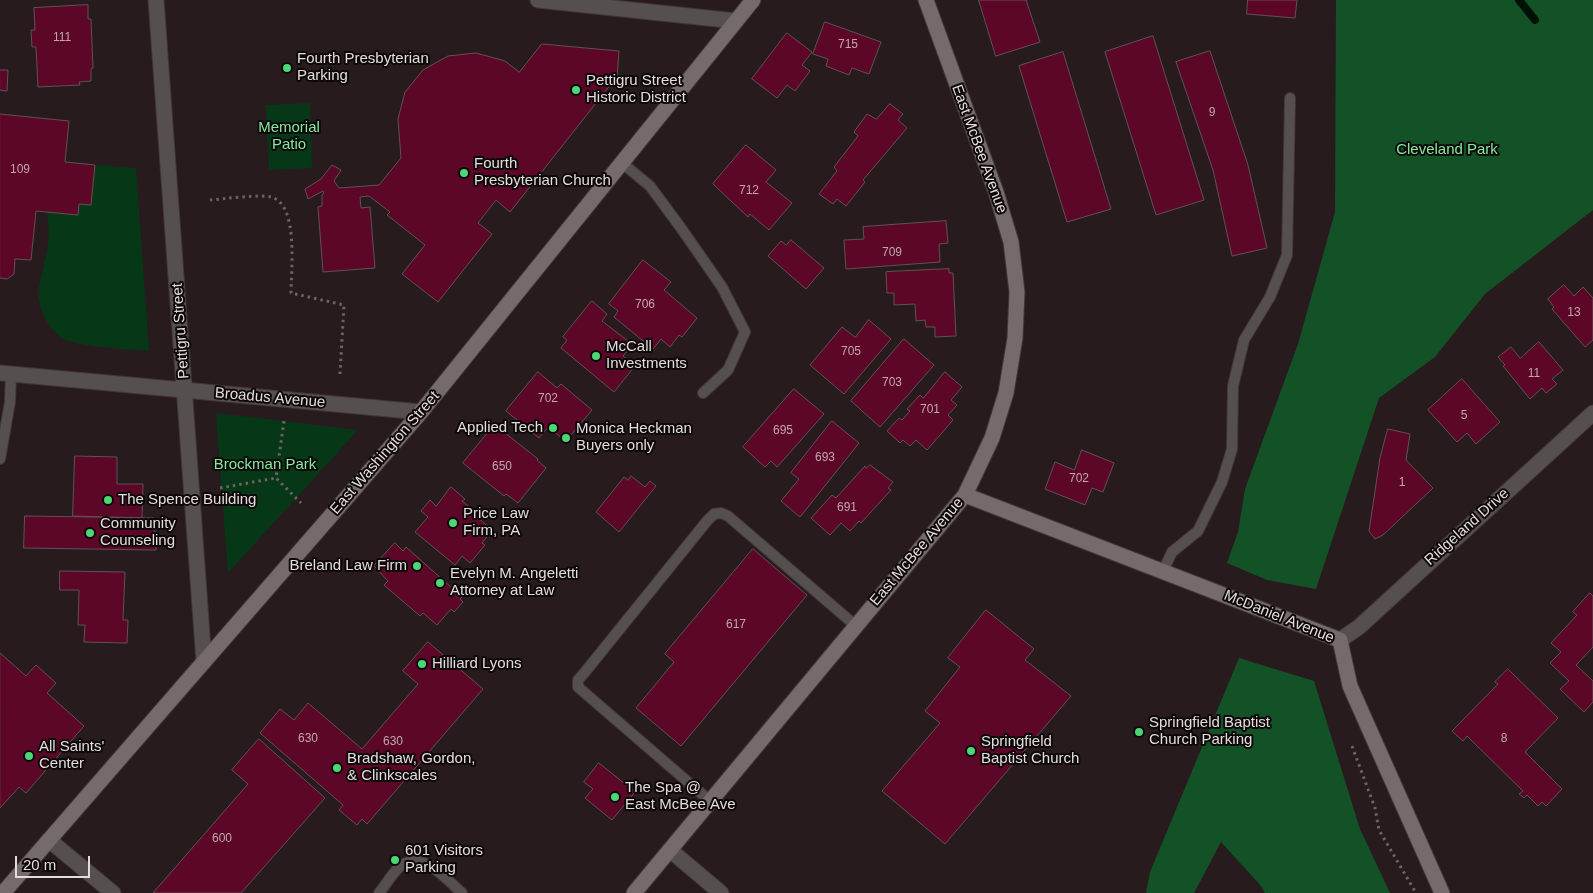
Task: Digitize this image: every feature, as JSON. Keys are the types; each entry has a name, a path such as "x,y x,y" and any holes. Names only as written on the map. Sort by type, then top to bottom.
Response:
{"street":[{"name":"Pettigru Street","path":"156,0 204,662"},
{"path":"538,0 736,21"},
{"name":"East Washington Street","path":"3,893 421,412 753,0"},
{"name":"East McBee Avenue","path":"634,893 965,495 992,438 1006,393 1015,338 1017,292 1011,242 996,192 926,0"},
{"name":"Broadus Avenue","path":"6,373 421,412"},
{"name":"Ridgeland Drive","path":"1340,640 1359,627 1593,413"},
{"name":"McDaniel Avenue","path":"965,495 1340,640 1350,686 1442,893"},
{"path":"48,840 113,893"},
{"path":"670,850 721,893"}],"lane":[{"path":"1163,571 1172,552 1198,532 1222,482 1232,449 1233,386 1244,340 1270,297 1287,255 1290,98"},
{"path":"622,163 650,186 681,228 722,287 745,332 728,370 703,393"},
{"path":"0,459 10,402 6,373"},
{"path":"710,801 578,687 578,680 707,521 714,514 721,513 728,516 856,626"},
{"path":"379,893 401,866 412,860 425,862 462,893"}],"path":[{"path":"210,200 271,197 283,204 290,217 291,293 344,305 340,374"},
{"path":"276,478 284,421"},
{"path":"220,488 276,478"},
{"path":"276,478 301,503"},
{"path":"1349,736 1375,808 1379,830 1416,893"}],"green space":[{"name":"Cleveland Park","path":"1336,0 1593,0 1593,210 1485,294 1435,357 1379,398 1316,589 1267,580 1227,563 1238,532 1245,489 1298,344 1335,212"},
{"name":"Memorial Patio","path":"310,103 312,168 269,170 266,105"},
{"path":"95,165 136,168 149,351 90,346 69,341 57,334 47,322 41,308 39,287 49,233 47,212 79,204"},
{"name":"Brockman Park","path":"216,413 358,430 228,573"},
{"path":"1239,658 1314,681 1360,829 1390,893 1265,893 1261,886 1221,842 1194,893 1146,893 1150,872"}],"building":[{"path":"979,0 1026,0 1040,42 996,56"},
{"path":"1248,0 1297,0 1295,18 1247,14"},
{"path":"88,5 88,19 91,19 93,68 91,69 91,81 79,82 80,85 38,87 36,47 32,47 31,30 35,30 34,8"},
{"path":"825,22 881,42 869,74 852,68 849,75 826,66 828,59 813,54"},
{"path":"787,33 812,52 802,65 810,71 795,91 787,85 777,98 752,79"},
{"path":"1153,36 1204,200 1156,215 1105,52"},
{"name":"Fourth Presbyterian Church","path":"542,44 619,51 617,79 615,79 510,212 496,200 478,223 492,234 438,302 402,274 425,245 387,215 390,212 369,196 360,197 361,208 370,207 375,268 323,272 318,207 322,206 322,195 324,193 323,191 308,199 305,189 321,179 332,165 341,170 334,181 339,188 379,185 401,158 398,119 405,92 423,70 448,56 476,53 505,61 519,72"},
{"path":"1210,51 1248,165 1267,248 1232,256 1213,170 1176,62"},
{"path":"1063,52 1111,209 1067,222 1019,66"},
{"path":"0,70 8,70 7,91 0,90"},
{"path":"890,104 903,114 898,120 907,128 863,180 865,182 846,206 837,199 833,204 819,194 837,171 834,167 858,136 854,132 867,114 876,119"},
{"path":"0,114 69,121 65,162 95,165 91,205 79,204 78,215 36,211 31,260 15,259 14,274 7,279 0,278"},
{"path":"746,145 776,170 766,182 792,203 769,230 750,214 748,217 713,184"},
{"path":"946,221 948,243 939,244 940,262 846,269 844,240 864,239 863,227"},
{"path":"791,240 824,268 806,289 768,256 781,241 786,245"},
{"path":"643,260 671,282 664,290 697,318 682,337 679,335 670,347 661,339 653,349 614,317 618,311 609,304"},
{"path":"949,269 949,273 953,273 956,336 935,337 935,327 926,327 925,320 916,321 915,304 894,305 894,293 887,293 886,272"},
{"path":"1564,285 1574,296 1583,287 1593,298 1593,340 1585,347 1552,309 1554,307 1548,299"},
{"path":"592,301 607,314 602,321 628,341 626,344 630,348 623,356 635,366 614,392 561,348 567,340 563,337"},
{"path":"869,320 891,339 844,394 810,365 842,327 855,337"},
{"path":"904,339 934,365 880,427 851,401"},
{"path":"1539,342 1563,370 1552,379 1557,384 1546,393 1542,388 1530,399 1498,357 1511,347 1520,358"},
{"path":"538,372 557,388 561,384 592,410 566,441 548,427 539,438 506,411"},
{"path":"945,372 962,387 951,400 957,405 948,415 953,420 927,450 916,440 910,446 903,440 900,443 887,431 899,418 902,420 910,411 907,409 920,395 923,398"},
{"path":"1462,379 1500,422 1476,444 1467,433 1457,442 1428,410"},
{"path":"794,389 824,414 777,467 771,461 765,467 743,447"},
{"path":"832,421 859,443 800,517 781,501 799,479 791,473"},
{"path":"492,428 497,432 500,429 538,459 546,468 518,503 506,494 504,496 463,463"},
{"path":"1388,429 1410,434 1406,460 1433,488 1383,535 1375,539 1369,531 1380,458"},
{"path":"1082,450 1114,463 1103,492 1092,488 1085,505 1045,489 1055,462 1074,470"},
{"name":"The Spence Building","path":"75,456 117,457 117,484 143,484 142,518 73,516"},
{"path":"870,465 893,482 888,488 891,490 861,523 859,521 850,531 841,523 830,535 811,518 832,495 836,498 865,466 866,468"},
{"path":"631,476 645,487 650,481 656,486 619,532 596,512 624,477 628,480"},
{"name":"Price Law Firm, PA","path":"451,487 465,499 462,501 478,514 477,517 492,530 482,543 485,545 470,563 462,556 455,565 415,532 428,517 421,511 430,500 436,506"},
{"name":"Community Counseling","path":"25,516 154,518 156,550 24,548"},
{"path":"395,543 403,551 406,547 462,597 460,599 463,602 454,612 451,609 437,625 423,613 420,616 384,585 388,581 374,566"},
{"path":"753,549 807,595 681,746 636,708 674,662 665,654"},
{"path":"60,571 125,572 123,620 128,620 127,643 84,642 85,625 78,625 79,590 60,590"},
{"path":"1590,593 1593,596 1593,647 1576,665 1593,681 1593,702 1584,712 1560,689 1569,681 1550,663 1561,652 1551,643 1577,615 1573,612"},
{"name":"Springfield Baptist Church","path":"986,610 1034,649 1025,660 1071,696 945,844 882,791 940,723 925,711 960,667 948,658"},
{"path":"428,642 483,689 367,824 362,819 357,825 339,810 343,805 260,733 280,709 294,720 308,703 362,749 418,684 403,671"},
{"name":"All Saints' Center","path":"0,653 26,676 36,665 56,683 47,693 84,726 26,793 19,787 0,808"},
{"path":"1508,669 1558,718 1525,752 1562,789 1546,806 1542,802 1538,806 1527,795 1524,798 1519,794 1523,791 1467,736 1463,741 1452,731 1498,684 1495,682"},
{"path":"259,739 325,798 241,893 153,893 248,784 232,770"},
{"path":"599,763 635,792 612,820 585,798 593,789 584,782"}],"waterway":[{"path":"1519,0 1535,20"}],"place":[{"name":"Fourth Presbyterian Parking","path":"287,68"},
{"name":"Pettigru Street Historic District","path":"576,90"},
{"name":"Fourth Presbyterian Church","path":"464,173"},
{"name":"McCall Investments","path":"596,356"},
{"name":"Applied Tech","path":"553,428"},
{"name":"Monica Heckman Buyers only","path":"566,438"},
{"name":"The Spence Building","path":"108,500"},
{"name":"Price Law Firm, PA","path":"453,523"},
{"name":"Community Counseling","path":"90,533"},
{"name":"Breland Law Firm","path":"417,566"},
{"name":"Evelyn M. Angeletti Attorney at Law","path":"440,583"},
{"name":"Hilliard Lyons","path":"422,664"},
{"name":"Springfield Baptist Church Parking","path":"1139,732"},
{"name":"Springfield Baptist Church","path":"971,751"},
{"name":"All Saints' Center","path":"29,756"},
{"name":"Bradshaw, Gordon, & Clinkscales","path":"337,768"},
{"name":"The Spa @ East McBee Ave","path":"615,797"},
{"name":"601 Visitors Parking","path":"395,860"}]}
